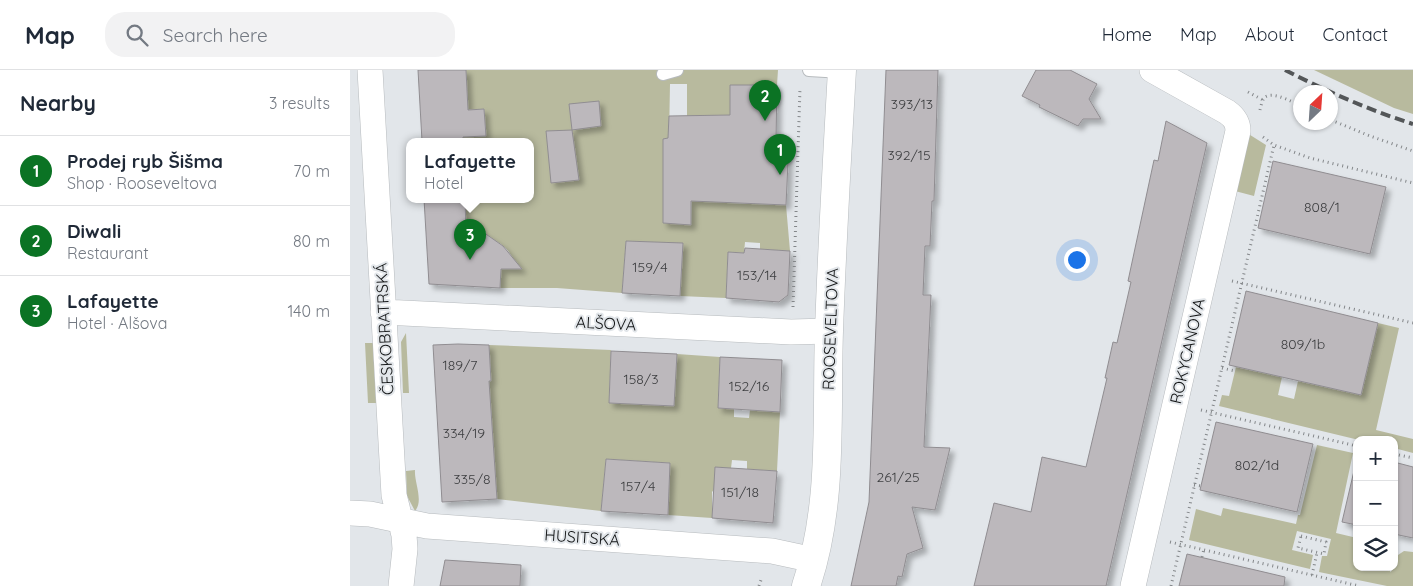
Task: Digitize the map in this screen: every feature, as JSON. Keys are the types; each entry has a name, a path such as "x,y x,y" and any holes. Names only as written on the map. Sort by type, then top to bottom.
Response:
{"street":[{"name":"ČESKOBRATRSKÁ","path":"370,70 394,495 406,549 401,586"},
{"path":"1152,70 1234,117"},
{"name":"ROOSEVELTOVA","path":"806,586 820,534 825,498 829,331 842,71"},
{"name":"ROKYCANOVA","path":"1133,586 1238,131 1238,125 1234,117"},
{"name":"ALŠOVA","path":"383,312 792,332 829,331"},
{"name":"HUSITSKÁ","path":"350,512 370,514 427,526 772,550 814,560"}],"lane":[{"path":"663,74 677,70"},
{"path":"805,75 842,71"}],"path":[{"path":"792,309 805,75"},
{"path":"1263,100 1267,96 1273,95 1293,103"},
{"path":"1234,117 1274,145 1310,158 1413,183"},
{"path":"1338,123 1413,151"},
{"path":"1171,586 1274,145"},
{"path":"1205,274 1413,323"},
{"path":"1222,368 1235,371"},
{"path":"1175,404 1353,445"},
{"path":"1398,455 1413,458"},
{"path":"1194,485 1201,486"},
{"path":"1301,536 1326,542 1324,554 1317,552 1298,548 1301,536"},
{"path":"1180,544 1359,586"},
{"path":"1202,557 1204,550"},
{"path":"1312,575 1317,552"}],"green space":[{"path":"466,70 778,70 777,85 730,85 730,115 687,116 687,84 670,84 669,138 691,224 692,167 732,203 786,205 790,251 760,249 760,243 745,242 744,253 728,252 726,298 680,296 683,244 626,241 622,293 557,288 500,288 501,269 514,264 513,259 508,250 496,241 486,237 486,232 466,236 465,203 534,203 534,138 463,138 486,136 484,109 468,110"},
{"path":"1314,70 1413,70 1413,114 1394,108"},
{"path":"1247,133 1266,145 1254,196 1235,191"},
{"path":"1378,323 1399,328 1376,430 1413,439 1413,453 1398,449 1398,436 1353,436 1353,439 1219,406 1222,395 1229,396 1236,367 1282,377 1278,395 1294,399 1298,381 1361,395"},
{"path":"406,333 409,393 403,393 401,342"},
{"path":"365,343 373,343 376,403 368,403"},
{"path":"489,345 611,350 609,403 673,406 677,354 720,357 718,408 734,409 734,417 749,418 750,410 780,412 777,471 747,469 747,461 732,460 731,468 712,492 712,518 668,515 670,463 606,459 601,511 497,499 491,409 469,382 491,381"},
{"path":"1317,445 1353,453 1336,533 1353,537 1353,571 1398,571 1398,555 1404,551 1413,552 1413,586 1387,586 1319,572 1322,556 1327,556 1331,539 1297,531 1292,550 1313,555 1310,569 1189,540 1196,509 1221,516 1223,508 1296,524 1298,515 1300,515"},
{"path":"415,470 419,502 415,511 407,496 406,471"}],"building":[{"path":"418,70 466,70 468,110 484,109 486,136 422,138"},
{"path":"886,70 938,70 934,201 932,201 930,246 925,246 923,295 931,295 924,447 950,448 935,510 912,507 923,548 907,554 902,577 898,576 896,586 851,586 869,502"},
{"path":"1036,70 1070,70 1097,84 1089,99 1101,119 1083,119 1078,126 1039,107 1040,105 1022,96"},
{"path":"730,85 777,85 776,141 789,141 786,205 691,201 691,225 663,223 663,139 668,138 669,116 730,115"},
{"path":"599,101 601,126 572,130 569,104"},
{"path":"1166,121 1207,143 1106,586 974,586 994,503 1031,512 1042,457 1086,467 1107,378 1105,378 1113,342 1117,343 1131,282 1128,281 1154,160 1158,161"},
{"path":"572,130 579,180 551,183 546,131"},
{"path":"1273,161 1386,187 1370,254 1258,228"},
{"path":"424,203 465,203 466,231 483,232 503,246 522,269 501,269 500,288 429,284"},
{"path":"626,241 683,243 680,296 622,293"},
{"path":"745,248 790,251 788,295 779,302 726,298 728,252 744,253"},
{"path":"1246,291 1378,323 1361,395 1229,365"},
{"path":"433,345 489,345 491,381 489,381 497,499 442,502"},
{"path":"611,351 677,354 674,406 609,403"},
{"path":"720,357 782,360 780,412 718,408"},
{"path":"1216,422 1313,444 1297,512 1200,490"},
{"path":"606,459 670,463 668,515 601,511"},
{"path":"1398,463 1413,467 1413,538 1398,535"},
{"path":"715,467 777,471 773,523 712,518"},
{"path":"1353,475 1353,524 1342,522"},
{"path":"1187,554 1285,577 1284,586 1179,586"},
{"path":"445,560 521,565 520,586 440,586"}],"railway":[{"path":"1285,70 1348,100 1413,124"}],"place":[{"name":"Diwali","path":"765,121"},
{"name":"Prodej ryb Šišma","path":"780,175"},
{"name":"Lafayette","path":"470,260"}]}
